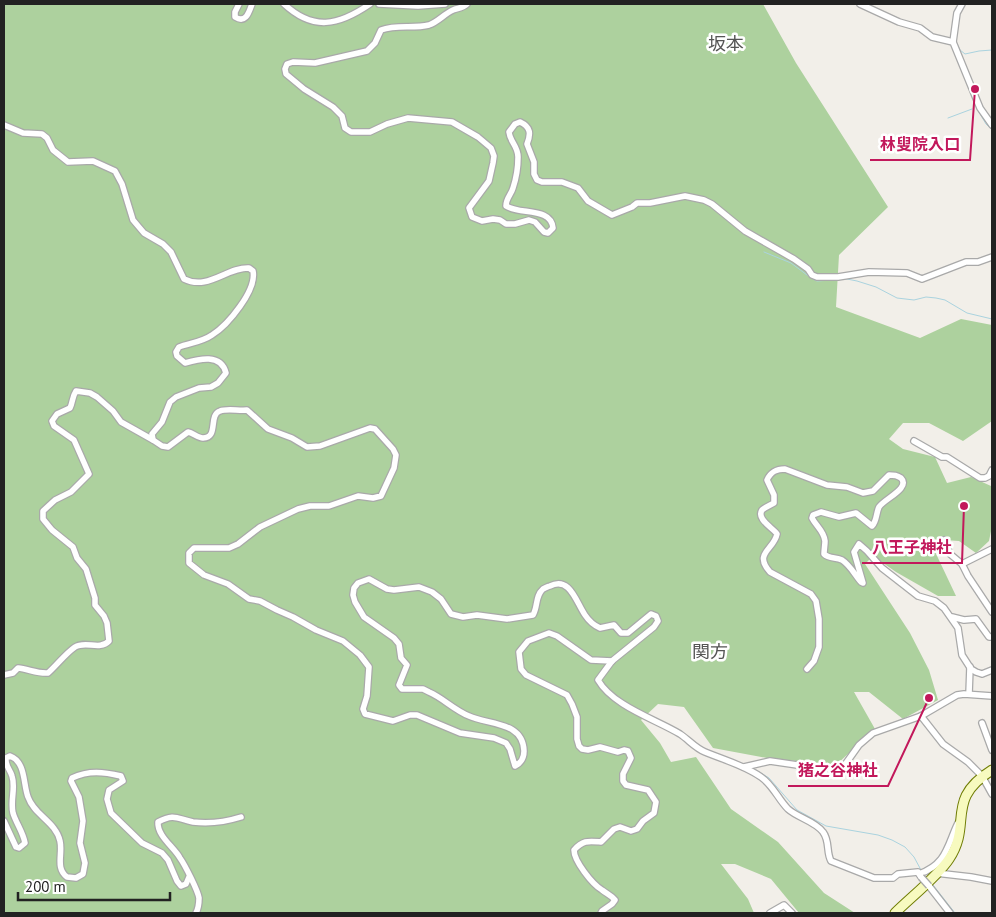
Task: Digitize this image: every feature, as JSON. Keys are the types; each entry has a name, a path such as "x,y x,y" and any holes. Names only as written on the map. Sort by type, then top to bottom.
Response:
{"main road":[{"path":"895,913 949,859 959,837 961,811 968,790 982,776 992,770"}],"street":[{"path":"239,4 235,17 243,20 247,16 252,4"},
{"path":"284,4 297,16 315,23 348,18 370,4"},
{"path":"379,4 418,6 445,4"},
{"path":"467,4 464,7 452,10 431,24 414,28 390,27 382,30 375,43 367,51 315,63 293,62 287,64 286,74 304,89 333,107 342,116 346,128 350,132 370,132 386,124 408,118 452,122 478,137 491,148 494,156 489,181 469,208 472,217 482,221 493,219 500,220 506,224 514,224 529,220 535,222 544,232 551,232 553,228 553,223 550,219 539,213 512,209 506,206 506,200 513,190 518,157 517,147 510,138 509,132 515,124 520,122 526,124 531,135 527,144 534,162 534,174 537,180 542,182 562,182 578,188 588,201 612,215 637,203 685,196 704,200 712,204 745,232 794,259 808,269 812,275 817,277 838,277 857,273 878,272 908,273 922,279 966,262 978,262 992,257"},
{"path":"860,4 900,22 920,28 932,37 953,42"},
{"path":"962,4 957,13 953,42 980,108 992,125"},
{"path":"4,124 23,133 42,134 47,138 53,150 68,162 93,161 115,171 122,184 133,220 144,233 163,244 171,252 184,279 190,282 215,279 243,267 253,271 254,275 247,296 232,318 214,334 199,342 179,347 176,352 177,356 185,363 199,360 215,360 225,368 226,372 218,383 211,387 199,388 176,397 170,402 162,422 152,434 153,440"},
{"path":"4,674 13,674 18,668 43,674 48,673 75,647 96,646 105,644 109,640 107,623 101,611 95,605 86,569 76,558 72,547 52,530 43,519 42,511 71,492 88,474 74,440 54,426 52,421 57,414 70,408 73,403 72,396 76,390 97,396 121,422 162,446 168,447 188,432 203,438 208,436 212,433 214,417 221,410 247,410 268,429 292,438 307,447 320,446 370,428 375,429 393,449 396,460 381,496 373,498 358,496 329,506 310,506 298,509 260,527 238,544 229,548 194,548 189,553 189,563 204,575 228,584 249,599 260,601 316,630 343,641 352,648 369,667 367,696 363,709 364,714 393,721 410,715 417,715 460,732 494,738 506,743 510,749 514,766 520,763 524,748 516,733 508,727 472,718 429,692 412,688 406,690 399,685 407,666 401,658 399,644 394,638 364,617 355,602 354,588 369,579 387,589 419,587 432,592 441,599 452,614 463,617 477,616 507,619 532,615 535,612 536,600 543,589 555,583 564,584 573,593 584,614 592,624 600,628 614,626 621,633 628,634 651,614 656,616 658,621 654,627 612,661 598,680 602,686 625,706 682,736 705,752 744,767 767,782 788,808 821,829 827,840 831,861 874,878 893,878 898,874 918,872 950,913"},
{"path":"914,441 947,457 980,478 989,476 992,470"},
{"path":"807,669 814,661 819,647 819,620 816,601 811,594 770,572 764,558 765,551 777,537 774,530 761,516 762,510 774,503 774,495 767,480 769,475 776,470 786,469 827,484 847,486 863,493 873,491 889,475 899,477 904,485 879,507 875,524 872,526 856,513 839,517 821,512 813,515 814,522 823,534 825,542 824,554 827,557 841,559 853,571 860,582 863,582 854,552 859,544 867,550 882,568 918,596 935,601 944,608 958,628 962,654 970,667 982,674 992,670"},
{"path":"944,540 950,554 962,564 992,612"},
{"path":"962,564 992,549"},
{"path":"952,617 964,620 976,619 989,637 992,637"},
{"path":"602,913 615,900 586,875 574,856 574,850 579,844 588,841 601,842 614,829 620,827 631,831 637,829 642,821 654,813 656,802 648,790 626,785 623,781 623,774 631,758 628,751 618,752 600,747 588,750 582,749 579,746 577,739 577,717 567,695 526,675 521,669 519,652 528,641 549,633 557,636 591,660 612,661"},
{"path":"969,694 970,667"},
{"path":"744,767 770,761 838,769 844,766 863,741 873,733 921,716 956,695 992,696"},
{"path":"921,716 942,744 968,762 982,776 992,794"},
{"path":"982,723 992,750"},
{"path":"4,821 16,847 23,846 25,843 24,837 14,814 12,776 5,763 6,758 10,756 15,758 24,774 28,798 35,808 52,824 60,840 60,867 62,873 67,877 80,876 83,874 85,863 80,843 83,821 79,797 71,781 72,778 88,773 102,772 121,776 123,781 109,790 107,799 111,813 142,842 162,853 168,860 181,886 186,884 189,877"},
{"path":"196,913 199,897 180,858 162,835 158,822 176,816 192,822 216,822 241,817"},
{"path":"920,875 933,868 941,859 952,841 960,819"},
{"path":"936,873 992,881"},
{"path":"770,913 784,906 792,913"}],"green space":[{"path":"4,4 763,4 796,63 888,207 839,255 836,307 920,338 961,319 992,325 992,421 963,441 929,423 903,423 889,439 903,449 935,457 947,483 971,477 991,486 992,526 989,541 976,553 959,541 929,539 956,596 938,596 896,572 873,556 865,564 910,633 929,670 938,700 903,719 869,692 854,692 875,729 836,765 767,758 713,748 684,707 658,704 641,720 660,743 671,762 696,757 731,809 778,842 824,893 855,913 799,913 771,879 735,864 721,864 748,899 754,913 4,913"}],"waterway":[{"path":"956,42 960,50 965,54 992,50"},
{"path":"948,118 972,109"},
{"path":"979,112 992,130"},
{"path":"764,252 791,263 817,281 847,279 876,287 897,298 914,300 926,297 936,298 945,300 967,313 992,319"},
{"path":"756,770 769,778 797,810 826,826 878,835 892,840 905,847 914,857 921,870"},
{"path":"933,885 955,913"}],"place":[{"name":"林叟院入口","path":"975,89"},
{"name":"八王子神社","path":"964,506"},
{"name":"猪之谷神社","path":"929,698"}],"district":[{"name":"坂本","path":"726,44"},
{"name":"関方","path":"710,652"}]}
